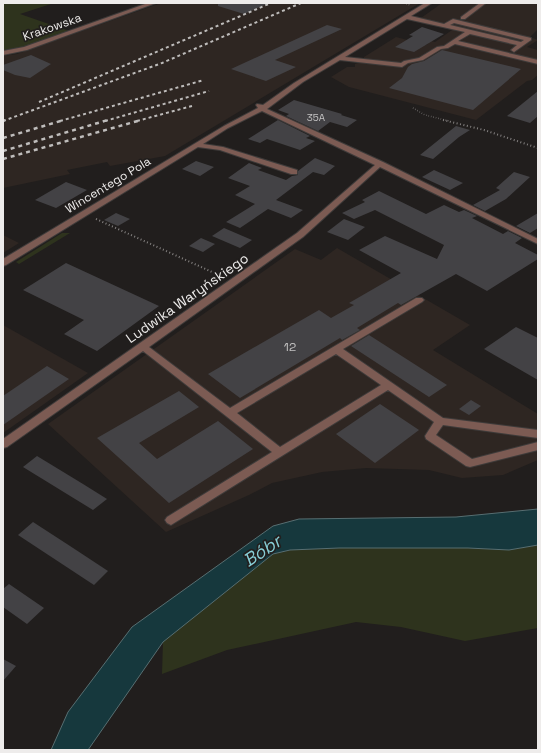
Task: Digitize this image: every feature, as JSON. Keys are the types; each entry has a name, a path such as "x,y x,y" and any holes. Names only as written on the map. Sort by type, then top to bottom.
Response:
{"street":[{"name":"Krakowska","path":"3,53 25,49 153,3"},
{"name":"Wincentego Pola","path":"3,263 226,127 248,118 261,106 282,96 302,81 429,3"},
{"path":"462,18 483,3"},
{"path":"408,17 522,44"},
{"path":"445,26 453,21 529,39 514,50"},
{"path":"341,58 402,65 406,62 421,59 454,42 469,32"},
{"path":"461,37 538,56"},
{"path":"454,42 538,62"},
{"path":"261,106 538,242"},
{"path":"197,145 221,148 294,172"},
{"name":"Ludwika Waryńskiego","path":"3,444 300,235 380,164"},
{"path":"229,413 419,300"},
{"path":"142,346 280,452"},
{"path":"336,349 440,421 538,434"},
{"path":"171,520 388,385"},
{"path":"440,421 430,436 470,463 538,446"}],"path":[{"path":"413,108 420,113 446,122 466,125 538,148"},
{"path":"96,219 234,282"}],"shaded area":[{"path":"161,3 420,3 165,156 110,166 107,162 67,170 70,174 3,188 3,56 17,54"},
{"path":"442,3 538,3 538,29 530,37 538,40 527,47 538,50 538,75 532,80 527,81 476,120 349,87 331,77 347,67 355,67 355,64 363,61 364,57 396,37 426,45 431,41 435,42 452,30 419,22 423,19 421,18"},
{"path":"3,235 19,243 3,253"},
{"path":"337,248 470,325 433,350 538,414 538,460 503,475 462,478 429,470 366,468 322,472 272,483 249,495 166,532 48,424 295,249 321,260"},
{"path":"3,325 88,373 3,433"}],"green space":[{"path":"3,3 54,3 20,14 69,31 24,47 3,50"},
{"path":"62,233 70,233 19,264 16,262"},
{"path":"538,545 538,628 465,641 401,627 356,622 227,650 162,674 163,642 273,554 290,550 339,548 468,548 509,550"}],"water":[{"name":"Bóbr","path":"538,509 538,545 509,550 468,548 339,548 290,550 273,554 163,642 88,750 51,750 68,712 132,627 273,526 299,519 456,517"}],"building":[{"path":"218,3 269,3 244,14 218,6"},
{"path":"327,25 342,29 275,60 296,67 266,81 231,69"},
{"path":"422,27 444,34 414,52 395,47 413,36 409,35"},
{"path":"442,50 521,69 473,110 389,88 402,78 408,67 412,64 424,61"},
{"path":"31,55 51,64 30,78 15,75 3,70 3,65"},
{"path":"538,91 538,116 530,123 507,116"},
{"path":"294,100 357,120 347,127 330,122 318,131 286,116 289,114 278,110"},
{"path":"278,120 310,136 306,138 315,141 300,150 267,139 260,143 248,139"},
{"path":"456,126 470,130 459,137 433,159 420,155"},
{"path":"315,158 335,166 324,175 313,172 276,200 303,210 291,218 268,209 240,228 226,222 255,204 235,195 250,186 228,178 249,163 262,168 258,170 286,180 292,176 298,175 298,171"},
{"path":"196,161 214,167 200,176 182,169"},
{"path":"434,170 463,183 450,190 422,177"},
{"path":"514,172 530,177 506,199 485,211 473,205 500,190 496,188"},
{"path":"66,182 87,190 56,208 35,200"},
{"path":"379,191 426,214 444,205 459,212 464,210 477,216 472,218 503,234 508,231 522,238 515,243 538,255 538,259 487,291 456,274 401,305 398,303 357,328 360,330 342,340 340,338 240,398 208,374 319,310 331,318 354,305 349,303 401,273 359,250 385,236 437,259 444,245 375,210 354,219 342,213 365,202 362,200"},
{"path":"116,213 130,219 118,226 104,220"},
{"path":"538,213 538,228 530,233 516,226"},
{"path":"344,219 365,227 348,240 327,232"},
{"path":"224,228 252,240 240,248 212,236"},
{"path":"201,238 215,244 203,252 189,246"},
{"path":"66,263 159,306 97,351 64,334 84,320 23,290"},
{"path":"516,327 538,338 538,380 484,349"},
{"path":"369,335 447,385 429,397 351,346"},
{"path":"47,366 69,379 3,425 3,396"},
{"path":"179,391 199,407 139,443 157,459 218,421 253,449 169,503 97,438"},
{"path":"471,400 481,406 469,415 459,409"},
{"path":"380,404 419,430 375,463 336,434"},
{"path":"37,456 107,499 93,510 23,467"},
{"path":"33,522 108,571 94,585 18,535"},
{"path":"9,584 44,608 27,624 3,607 3,589"},
{"path":"3,659 16,666 3,681"}],"railway":[{"path":"39,102 271,3"},
{"path":"5,120 3,121 162,63 301,3"},
{"path":"60,121 204,80"},
{"path":"105,121 209,91"},
{"path":"137,121 192,106"},
{"path":"3,138 64,120"},
{"path":"3,151 108,120"},
{"path":"3,159 141,120"}]}
